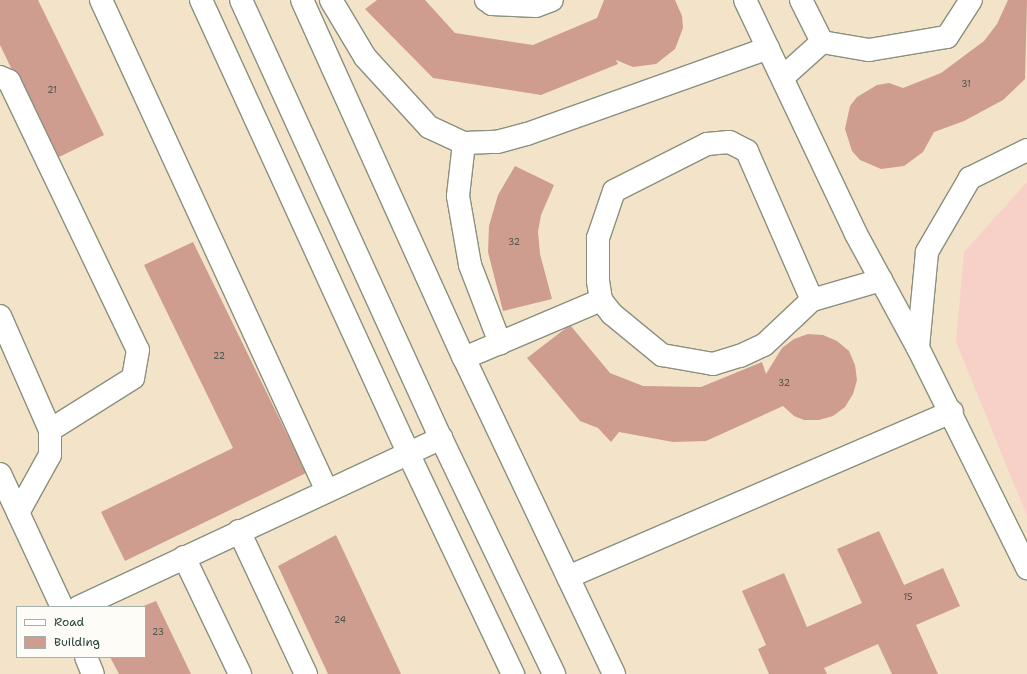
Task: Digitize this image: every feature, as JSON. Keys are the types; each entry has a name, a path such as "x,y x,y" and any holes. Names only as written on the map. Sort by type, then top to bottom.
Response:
{"street":[{"path":"101,0 326,489"},
{"path":"241,0 441,438 554,674"},
{"path":"614,674 464,358 304,6 332,0 365,56 429,127 464,143 496,142 527,134 768,48"},
{"path":"486,0 492,4 536,6 552,0"},
{"path":"745,0 783,77 856,234 952,412 1027,568"},
{"path":"801,0 822,42"},
{"path":"822,42 869,50 947,37 971,0"},
{"path":"203,1 408,452 513,674"},
{"path":"783,77 822,42"},
{"path":"0,77 8,81 138,350 133,378 50,430"},
{"path":"812,300 747,151 729,142 707,144 614,190 598,238 598,281 601,300 612,314 662,355 713,364 740,356 764,345 812,300 881,280"},
{"path":"464,143 458,196 470,265 500,343"},
{"path":"918,348 927,252 970,178 1027,150"},
{"path":"464,358 601,300"},
{"path":"0,316 50,430 50,455 18,513"},
{"path":"568,577 952,412"},
{"path":"81,606 326,489 441,438"},
{"path":"0,474 62,606"},
{"path":"239,531 306,674"},
{"path":"184,557 240,674"},
{"path":"86,658 94,674"}],"shaded area":[{"path":"1027,182 1027,516 956,342 964,252"}],"building":[{"path":"0,0 38,0 104,135 55,159 0,45"},
{"path":"377,0 425,0 455,33 533,45 597,18 604,0 675,0 682,16 683,28 675,49 656,64 633,67 616,60 618,64 541,95 433,78 365,9"},
{"path":"1008,0 1027,0 1025,79 1003,100 964,121 934,132 923,152 904,166 881,169 860,160 852,151 845,129 850,106 857,97 877,85 889,83 903,88 941,73 984,41 997,24"},
{"path":"515,166 554,185 541,215 538,232 540,254 552,299 503,311 488,252 489,226 498,195"},
{"path":"193,242 306,473 125,561 101,512 233,448 144,265"},
{"path":"570,325 610,373 643,386 701,387 762,362 766,374 782,348 794,339 808,334 823,335 837,341 849,351 855,365 857,380 853,394 845,407 833,416 819,420 804,420 794,416 783,406 706,441 673,442 619,432 611,442 598,428 580,421 527,358"},
{"path":"879,531 904,585 943,568 960,606 916,625 938,674 892,674 878,644 824,668 827,674 769,674 758,649 766,645 742,591 784,573 807,627 862,603 837,549"},
{"path":"336,535 401,674 328,674 278,566"},
{"path":"156,601 191,674 119,674 111,658 146,658 146,606 144,606"}]}
